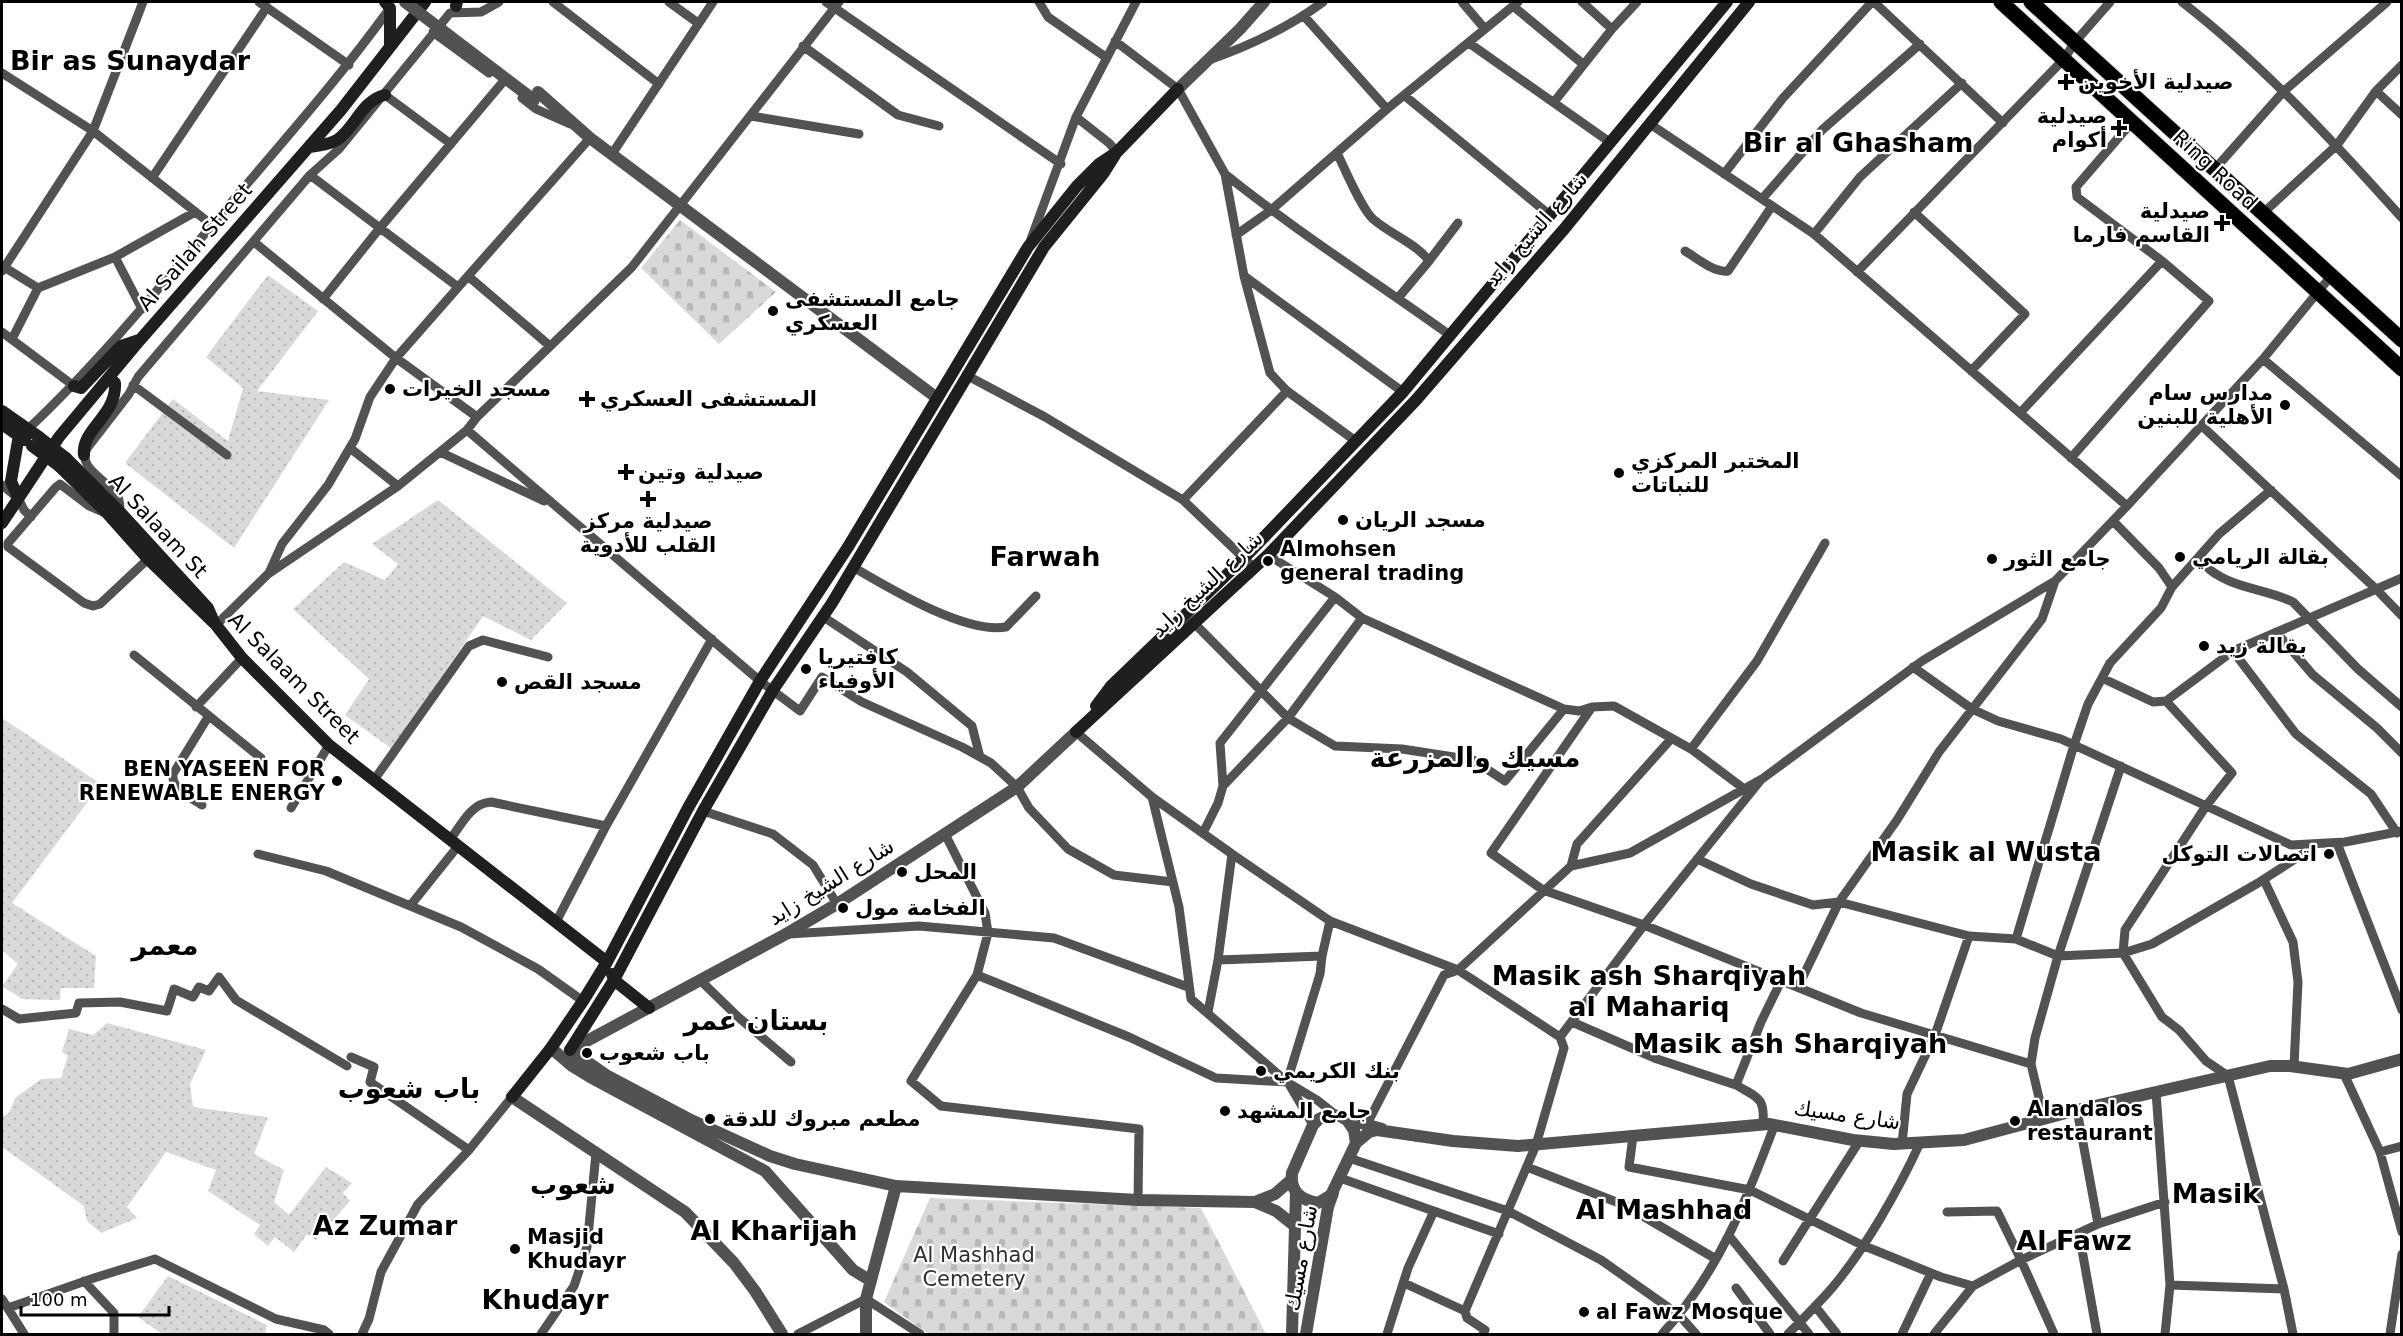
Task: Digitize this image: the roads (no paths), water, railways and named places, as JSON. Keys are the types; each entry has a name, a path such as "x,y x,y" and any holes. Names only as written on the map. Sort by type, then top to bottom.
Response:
{"main road":[{"name":"Al Sailah Street","path":"2,523 59,437 140,340 341,110 424,2"},
{"path":"1076,732 1112,686 1249,563 1403,392 1727,2"},
{"name":"شارع الشيخ زايد","path":"1076,732 1194,623 1249,563 1269,555 1416,400 1564,228 1749,2"},
{"name":"Ring Road","path":"2001,2 2402,369"},
{"name":"Ring Road","path":"2031,2 2402,340"},
{"path":"387,5 390,46"},
{"path":"512,1097 551,1048 607,962 688,808 760,681 848,547 1028,247 1077,186 1099,164 1117,152 1178,89"},
{"path":"309,147 326,145 338,139 374,99 385,95"},
{"path":"570,1050 614,980 703,811 773,690 853,567 1044,247 1104,174 1117,152"},
{"path":"74,386 81,388 121,346 140,340"},
{"path":"84,455 84,444 114,402 115,383 110,378"},
{"path":"2,411 23,432"},
{"path":"2,424 23,432"},
{"path":"18,498 11,481 23,432"},
{"name":"Al Salaam St","path":"23,432 62,462 208,608 216,625"},
{"name":"Al Salaam Street","path":"113,513 148,560 216,625 242,658 329,746 607,962"},
{"path":"607,962 614,980 649,1008"}],"street":[{"path":"38,288 3,269 93,131 143,2"},
{"path":"405,2 536,96"},
{"path":"416,2 679,206 937,398"},
{"path":"148,560 100,604 89,605 9,548 8,543 60,484 89,506 113,513 120,503 116,493 86,464 84,455 133,386 310,175 339,149 385,95 456,6 481,12 499,2"},
{"path":"553,2 659,84"},
{"path":"669,2 698,23"},
{"path":"612,154 713,2"},
{"path":"1039,2 1048,17 1107,58"},
{"path":"1028,247 1076,117 1136,2"},
{"path":"1178,89 1264,2"},
{"path":"1207,61 1258,40 1304,16 1323,2"},
{"path":"1462,2 1485,29"},
{"path":"1582,2 1612,29"},
{"path":"1554,102 1612,29 1637,2"},
{"path":"1724,174 1784,98 1873,2 2003,123"},
{"path":"1857,272 2064,59 2075,42 2110,2"},
{"path":"2182,2 2226,36 2337,145 2402,218"},
{"path":"2214,170 2283,92 2387,2"},
{"path":"152,178 263,4 349,65"},
{"path":"216,625 268,574 398,486 467,430 477,417 632,267 751,116 833,4 1060,164"},
{"path":"1236,235 1270,211 1387,110 1516,4 1583,64"},
{"path":"23,432 74,386 142,309 349,65 387,5"},
{"path":"1304,16 1387,110"},
{"path":"433,32 536,109 577,127"},
{"path":"1115,41 1178,89 1225,174 1244,276 1270,373 1287,391 1356,442"},
{"path":"1469,43 1611,143"},
{"path":"1761,199 1822,130 1920,44"},
{"path":"803,46 898,114 939,126"},
{"path":"2262,214 2337,145 2376,91 2402,65"},
{"path":"2,72 93,131 212,225"},
{"path":"322,299 502,83"},
{"path":"1814,234 1860,177 1962,83"},
{"path":"2376,91 2402,115"},
{"path":"385,95 451,144"},
{"path":"1405,96 1551,216"},
{"path":"751,116 859,134"},
{"path":"1076,117 1117,152"},
{"path":"2071,458 2209,302 2162,261 2077,197 2076,187 2132,122"},
{"path":"1650,124 1814,234 2127,507"},
{"path":"268,574 282,543 328,485 350,448 370,397 396,358 590,138"},
{"path":"1337,153 1370,216 1391,234 1413,246 1429,261"},
{"path":"1225,174 1270,211 1451,336"},
{"path":"310,175 378,229 458,287"},
{"path":"1685,251 1715,269 1728,271 1772,206"},
{"path":"12,339 38,288 115,258 195,212"},
{"path":"1914,212 2025,314 1971,371"},
{"path":"1398,298 1458,223"},
{"path":"254,242 396,358 477,417"},
{"path":"115,258 142,309"},
{"path":"2020,413 2162,261"},
{"path":"468,276 550,346"},
{"path":"1244,276 1403,392"},
{"path":"1367,1124 1444,975 1458,970 1571,866 1630,853 1762,779 1913,667 2055,581 2127,507 2263,359 2331,276"},
{"path":"2,332 74,386"},
{"path":"2263,359 2402,476"},
{"path":"966,375 1045,417 1183,500 1249,563"},
{"path":"133,386 227,455"},
{"path":"1183,500 1287,391"},
{"path":"2202,426 2376,588 2402,616"},
{"path":"467,430 760,681 800,711 822,677 862,702 991,763 1017,787 1029,808 1068,849 1114,875 1173,882"},
{"path":"350,448 398,486"},
{"path":"440,452 557,507"},
{"path":"2,485 18,498 24,510 31,517"},
{"path":"2016,939 2074,745 2088,704 2110,663 2161,608 2172,587 2219,534 2271,490"},
{"path":"2113,521 2159,568 2172,587"},
{"path":"1691,749 1757,661 1826,543"},
{"path":"1269,555 1335,597 1362,618 1564,709 1579,711 1592,707 1614,706 1691,749 1743,788"},
{"path":"2198,558 2215,574 2234,583 2293,602 2358,669 2402,707"},
{"path":"853,567 904,597 985,628 1006,627 1036,596"},
{"path":"2102,678 2153,702 2166,701 2233,651 2402,578"},
{"path":"1798,987 1839,902 1897,820 1939,752 2042,619 2055,581"},
{"path":"1203,833 1218,803 1223,786 1220,743 1335,597"},
{"path":"822,616 907,672 972,726 980,757"},
{"path":"1223,786 1288,718 1362,618"},
{"path":"1194,623 1288,718 1335,746 1402,749 1473,760 1505,781 1564,709"},
{"path":"2276,632 2313,675 2377,728 2402,753"},
{"path":"556,922 606,826 712,639"},
{"path":"374,780 469,646 483,640 548,657"},
{"path":"1913,667 1972,709 1998,721 2061,739 2291,845 2337,843 2399,832 2371,794 2296,734 2233,651"},
{"path":"134,655 261,758"},
{"path":"196,707 242,658"},
{"path":"2166,701 2232,773 2206,806 2125,930 2123,953 2162,1017 2178,1030 2206,1061 2228,1076 2284,1289 2293,1335"},
{"path":"1592,707 1491,853 1543,890 1644,925 1861,1013 2031,1064"},
{"path":"202,805 175,787 172,774 208,717"},
{"path":"1076,732 1152,797 1330,921 1458,970 1560,1037 1564,1048 1536,1144 1465,1311 1467,1318 1484,1332 1495,1335"},
{"name":"شارع الشيخ زايد","path":"570,1050 786,934 837,904 1017,787 1076,732"},
{"path":"1571,866 1577,844 1671,739"},
{"path":"291,808 329,746"},
{"path":"2044,1119 2031,1064 2035,1038 2058,956 2121,766"},
{"path":"1560,1037 1644,925 1762,779"},
{"path":"1152,797 1179,907 1191,999 1287,1082 1347,1120 1354,1130 1356,1143"},
{"path":"410,906 454,843 475,806 483,802 606,826"},
{"path":"703,811 773,834 813,864 837,904"},
{"path":"945,834 985,913 988,933 977,975 911,1081 941,1106 1139,1129 1138,1200"},
{"path":"2337,843 2402,1010"},
{"path":"1697,859 1751,884 1813,904 1839,902 1969,936 2016,939 2058,956 2123,953 2152,944 2264,880 2309,850 2314,844"},
{"path":"258,854 326,871 461,927 538,969 583,1001"},
{"path":"1208,1012 1218,960 1232,854"},
{"path":"2264,880 2293,942 2298,982 2294,1066"},
{"path":"1330,921 1320,974 1287,1082 1313,1125 1323,1117 1338,1116"},
{"path":"786,934 920,926 1054,938 1188,987"},
{"path":"1902,1144 1907,1094 1935,1035 1969,936"},
{"path":"1218,960 1322,956"},
{"path":"977,975 1129,1037 1216,1078 1287,1082"},
{"path":"2,1009 19,1019 76,1013 79,1003 120,1002 167,1011 174,989 193,998 199,987 209,991 219,977 236,1000 349,1061 374,1067 370,1082 469,1150"},
{"path":"700,980 737,1016 791,1062"},
{"path":"1736,1085 1761,1022 1781,981"},
{"path":"1572,1022 1657,1059 1736,1085 1758,1097 1769,1124 1750,1190 1730,1237 1679,1315 1662,1335"},
{"path":"551,1048 572,1066 590,1077 765,1171 845,1258 853,1270 871,1281"},
{"path":"570,1050 606,1075 680,1114 770,1156 795,1164 897,1186 1138,1200 1255,1202 1276,1211 1294,1226"},
{"name":"شارع مسيك","path":"1338,1116 1386,1130 1453,1141 1518,1146 1769,1124 1860,1140 1902,1144 1964,1140 2077,1110 2270,1066 2294,1066 2344,1074 2402,1059"},
{"path":"2344,1074 2380,1152 2402,1232"},
{"path":"2156,1092 2170,1285 2165,1335"},
{"path":"362,1335 369,1319 381,1272 418,1204 469,1150 512,1097 684,1212 710,1236 755,1291 782,1335"},
{"path":"2077,1110 2098,1224"},
{"name":"شارع مسيك","path":"1292,1335 1294,1226 1292,1173 1313,1125"},
{"path":"1356,1143 1369,1132 1386,1130"},
{"path":"1634,1136 1629,1167 1750,1190 1862,1245 1958,1284 1973,1287"},
{"path":"1783,1261 1860,1140"},
{"name":"شارع مسيك","path":"1307,1334 1328,1207 1356,1143"},
{"path":"1788,1335 1833,1287 1862,1245 1903,1180 1920,1143"},
{"path":"2380,1152 2402,1146"},
{"path":"541,1335 574,1286 587,1247 596,1153"},
{"path":"1349,1158 1509,1210 1601,1260 1679,1315 1696,1335"},
{"path":"1527,1167 1624,1205 1716,1259"},
{"path":"1255,1202 1293,1186 1307,1201 1318,1203 1328,1199 1337,1183 1434,1211 1499,1234"},
{"path":"866,1335 866,1299 897,1186"},
{"path":"2391,1191 2402,1189"},
{"path":"1934,1335 1973,1287 2022,1260 2098,1224 2165,1202"},
{"path":"1387,1335 1408,1268 1434,1211"},
{"path":"1947,1212 1996,1211 2022,1260 2054,1335"},
{"path":"2079,1233 2097,1335"},
{"path":"1730,1237 1809,1335"},
{"path":"2390,1335 2397,1320 2402,1254"},
{"path":"8,1308 155,1259 276,1319 324,1330 329,1335"},
{"path":"1902,1335 1931,1273"},
{"path":"84,1281 114,1313 114,1335"},
{"path":"1404,1283 1465,1311"},
{"path":"2170,1285 2284,1289"},
{"path":"1736,1288 1770,1335"},
{"path":"2,1299 24,1335"},
{"path":"798,1335 866,1299"},
{"path":"866,1299 920,1335"},
{"path":"1815,1306 1837,1335"}],"place":[{"name":"صيدلية الأخوين","path":"2066,82"},
{"name":"صيدلية أكوام","path":"2119,128"},
{"name":"صيدلية القاسم فارما","path":"2222,223"},
{"name":"جامع المستشفى العسكري","path":"773,311"},
{"name":"مسجد الخيرات","path":"390,389"},
{"name":"المستشفى العسكري","path":"587,399"},
{"name":"مدارس سام الأهلية للبنين","path":"2285,405"},
{"name":"صيدلية وتين","path":"626,472"},
{"name":"المختبر المركزي للنباتات","path":"1619,473"},
{"name":"صيدلية مركز القلب للأدوية","path":"648,499"},
{"name":"مسجد الريان","path":"1343,520"},
{"name":"بقالة الريامي","path":"2180,557"},
{"name":"جامع الثور","path":"1992,559"},
{"name":"Almohsen general trading","path":"1268,561"},
{"name":"بقالة زيد","path":"2204,646"},
{"name":"كافتيريا الأوفياء","path":"806,669"},
{"name":"مسجد القص","path":"502,682"},
{"name":"BEN YASEEN FOR RENEWABLE ENERGY","path":"337,781"},
{"name":"اتصالات التوكل","path":"2329,854"},
{"name":"المحل","path":"902,872"},
{"name":"الفخامة مول","path":"843,908"},
{"name":"باب شعوب","path":"587,1053"},
{"name":"بنك الكريمي","path":"1261,1071"},
{"name":"جامع المشهد","path":"1225,1111"},
{"name":"مطعم مبروك للدقة","path":"710,1119"},
{"name":"Alandalos restaurant","path":"2015,1121"},
{"name":"Masjid Khudayr","path":"515,1249"},
{"name":"al Fawz Mosque","path":"1584,1312"}],"district":[{"name":"Bir as Sunaydar","path":"130,60"},
{"name":"Bir al Ghasham","path":"1858,142"},
{"name":"Farwah","path":"1045,556"},
{"name":"مسيك والمزرعة","path":"1475,757"},
{"name":"Masik al Wusta","path":"1986,851"},
{"name":"معمر","path":"165,945"},
{"name":"Masik ash Sharqiyah al Mahariq","path":"1649,990"},
{"name":"بستان عمر","path":"756,1020"},
{"name":"Masik ash Sharqiyah","path":"1790,1043"},
{"name":"باب شعوب","path":"409,1088"},
{"name":"شعوب","path":"573,1184"},
{"name":"Masik","path":"2216,1193"},
{"name":"Al Mashhad","path":"1664,1209"},
{"name":"Az Zumar","path":"385,1225"},
{"name":"Al Kharijah","path":"774,1230"},
{"name":"Al Fawz","path":"2074,1240"},
{"name":"Khudayr","path":"545,1299"}],"park label":[{"name":"Al Mashhad Cemetery","path":"974,1267"}]}
